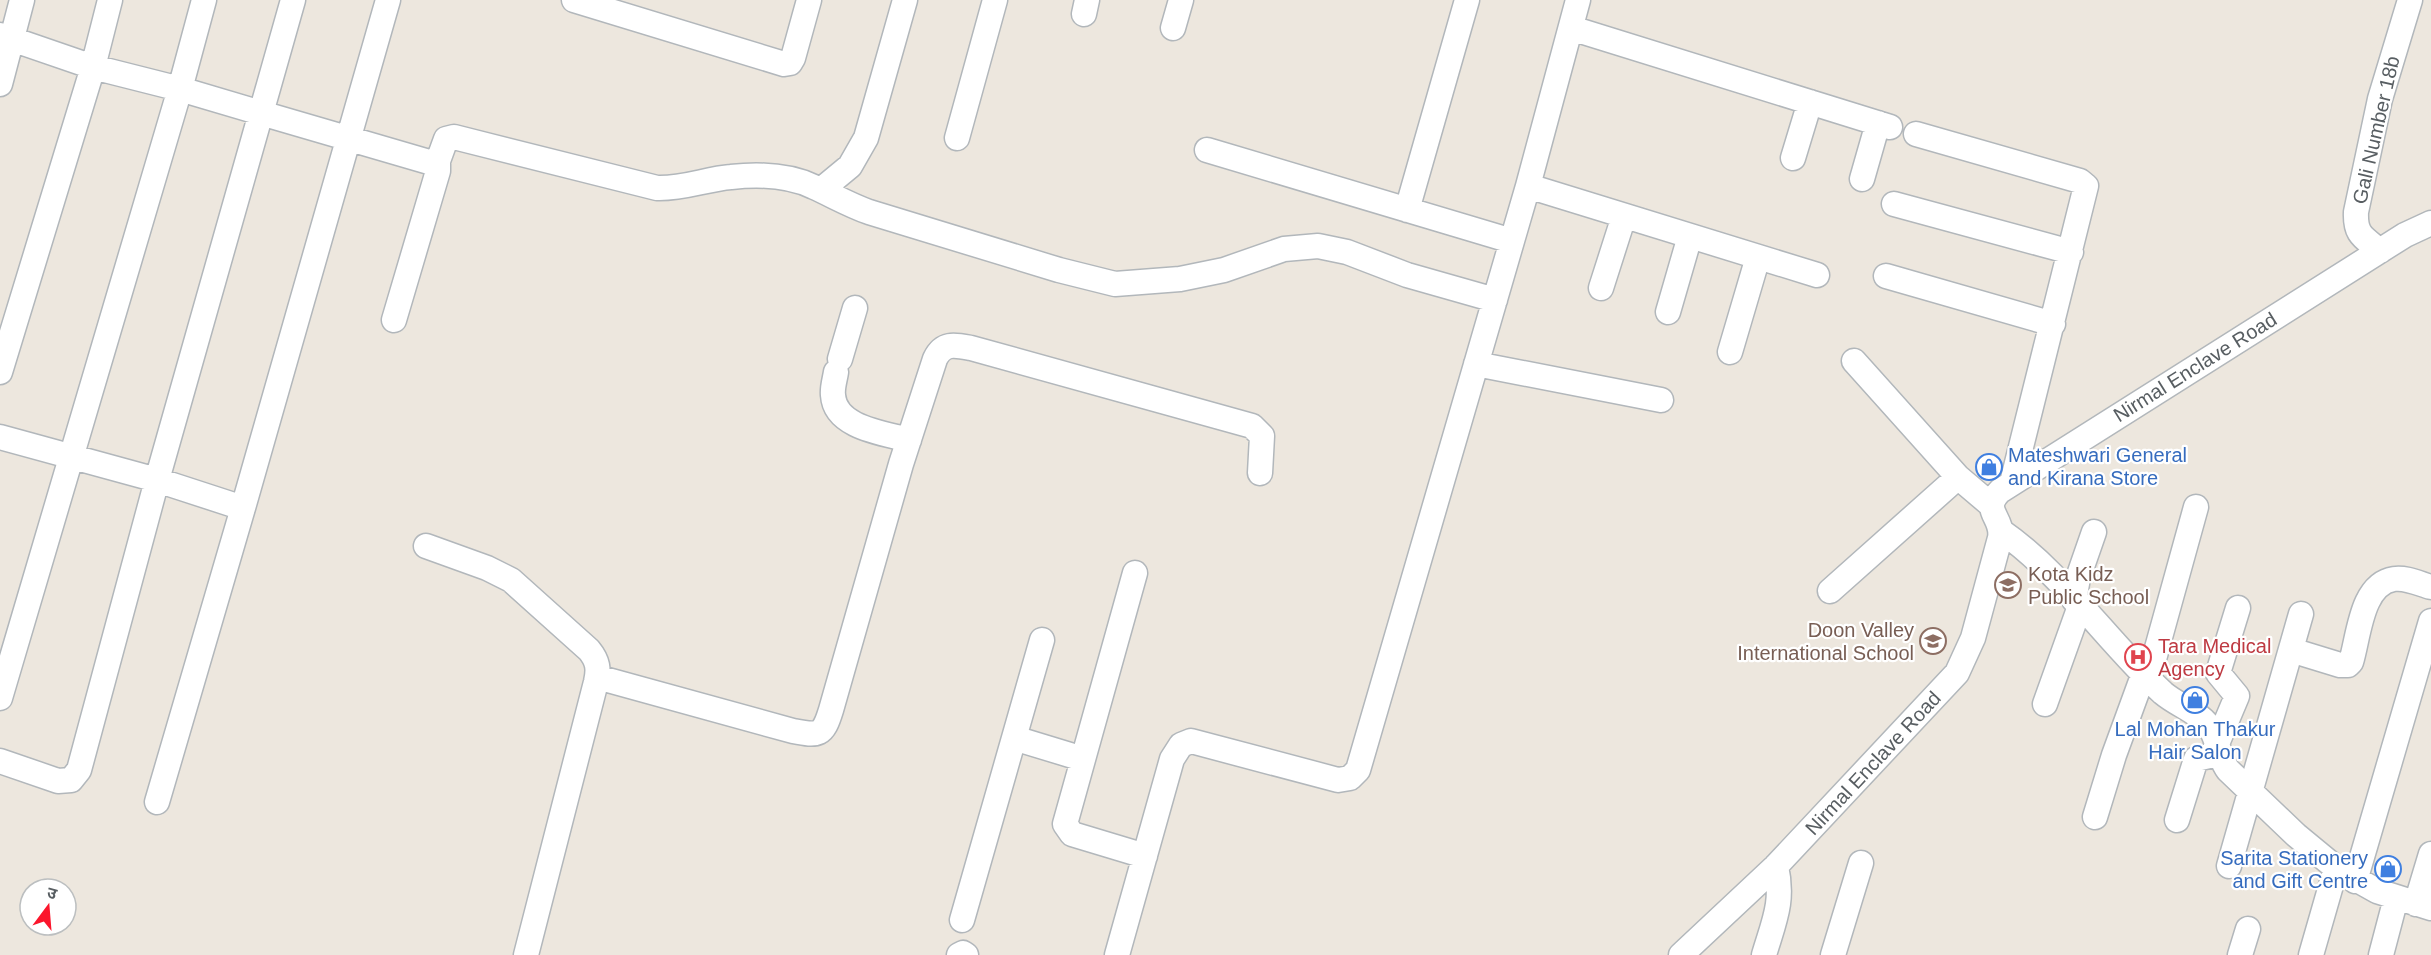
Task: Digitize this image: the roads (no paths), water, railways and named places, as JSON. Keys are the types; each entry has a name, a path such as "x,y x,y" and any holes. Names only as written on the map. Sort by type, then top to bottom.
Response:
{"street":[{"path":"0,84 6,37 22,0"},
{"path":"0,372 93,67 110,0"},
{"path":"0,698 180,89 204,0"},
{"path":"0,761 58,781 71,780 78,774 157,480 293,0"},
{"path":"157,802 387,0"},
{"path":"574,0 784,64 790,63 793,58 809,0"},
{"path":"820,190 850,166 866,138 905,0"},
{"path":"957,138 995,0"},
{"path":"1173,28 1181,0"},
{"path":"1407,210 1467,0"},
{"path":"1117,955 1172,759 1176,750 1186,742 1191,741 1338,780 1350,778 1358,770 1528,186 1578,0"},
{"name":"Gali Number 18b","path":"2380,251 2359,233 2356,213 2380,99 2410,0"},
{"path":"1571,28 1884,125 1862,178"},
{"path":"6,37 93,67 180,89 348,140 429,162 438,161"},
{"path":"1793,158 1810,102"},
{"path":"1916,134 2084,184 2087,190 2012,483"},
{"path":"394,320 438,171 438,161 446,139 454,137 657,188 680,188 729,177 760,175 799,182 869,212 1059,270 1115,284 1180,279 1224,270 1284,249 1318,246 1347,252 1407,275 1495,300"},
{"path":"1207,150 1512,241"},
{"path":"1528,186 1817,275"},
{"path":"1894,204 2071,252"},
{"path":"1601,288 1624,216"},
{"name":"Nirmal Enclave Road","path":"1991,505 1996,495 2012,483 2405,235 2431,223"},
{"path":"1668,312 1690,236"},
{"path":"1730,352 1758,257"},
{"path":"1886,276 2053,324"},
{"path":"855,308 838,366 834,403 843,416 856,424 909,440"},
{"path":"597,677 794,731 810,734 822,731 826,727 934,359 938,352 950,345 982,351 1252,426 1262,436 1260,473"},
{"path":"1854,361 1958,477 1991,505 2001,531 2023,546 2164,694 2205,721 2215,736 2217,749 2228,770 2251,793 2346,874 2414,903"},
{"path":"1476,364 1661,400"},
{"path":"0,437 157,480 243,508"},
{"path":"1830,591 1958,477"},
{"path":"2095,818 2114,755 2144,673 2154,659 2196,507"},
{"name":"Nirmal Enclave Road","path":"1681,955 1776,866 1957,673 1973,638 2001,531"},
{"path":"2045,704 2077,603 2078,578 2094,532"},
{"path":"426,546 487,568 516,584 590,650 597,661 597,677 526,955"},
{"path":"1135,573 1065,824 1072,834 1145,856"},
{"path":"2291,650 2340,665 2348,665 2351,662 2366,608 2371,595 2377,588 2394,579 2431,587"},
{"path":"2177,820 2196,759 2217,749 2237,696 2218,673 2238,608"},
{"path":"2229,866 2301,614"},
{"path":"2311,955 2346,874 2431,621"},
{"path":"962,920 1042,640"},
{"path":"1014,738 1083,759"},
{"path":"2381,955 2414,903 2431,854"},
{"path":"1833,955 1861,864"},
{"path":"1764,955 1780,901 1776,866"},
{"path":"2240,955 2248,929"},
{"path":"959,955 963,953 966,955"}],"place":[{"name":"Mateshwari General and Kirana Store","path":"1989,467"},
{"name":"Kota Kidz Public School","path":"2008,585"},
{"name":"Doon Valley International School","path":"1933,641"},
{"name":"Tara Medical Agency","path":"2138,657"},
{"name":"Lal Mohan Thakur Hair Salon","path":"2195,700"},
{"name":"Sarita Stationery and Gift Centre","path":"2388,869"}]}
